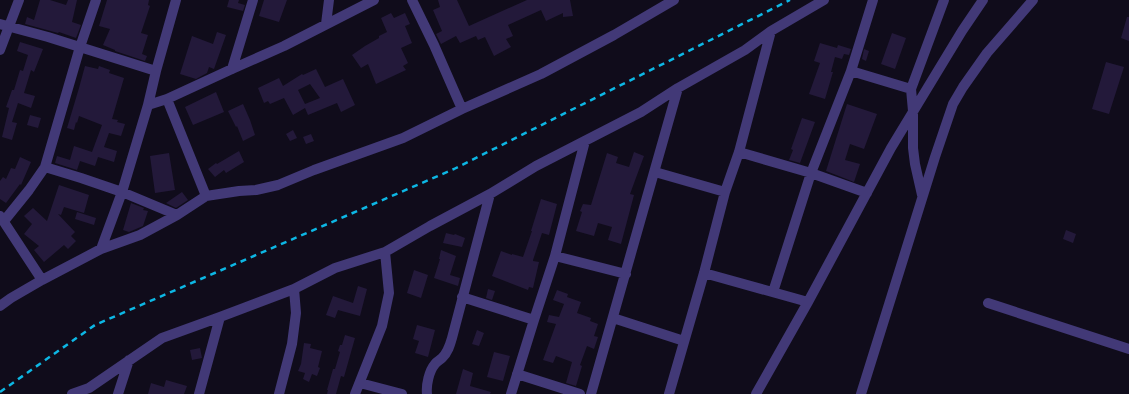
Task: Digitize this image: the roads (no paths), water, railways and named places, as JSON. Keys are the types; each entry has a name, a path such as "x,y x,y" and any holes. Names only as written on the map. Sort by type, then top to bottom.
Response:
{"street":[{"path":"0,50 4,26 19,0"},
{"path":"42,280 2,218 29,190 45,167 80,47 96,0"},
{"path":"101,249 122,192 148,105 176,0"},
{"path":"232,69 252,0"},
{"path":"326,24 329,0"},
{"path":"148,105 167,100 284,46 374,0"},
{"path":"412,0 434,45 462,109"},
{"path":"0,306 42,280 101,249 140,236 177,215 206,196 256,190 278,185 314,170 403,138 462,109 541,74 614,35 674,0"},
{"path":"72,394 89,388 162,338 294,289 335,268 385,252 490,194 536,166 642,112 678,88 745,50 771,31 824,0"},
{"path":"773,292 811,173 851,71 873,0"},
{"path":"922,197 913,148 914,111 911,89 944,0"},
{"path":"756,394 868,193 891,148 962,31 983,0"},
{"path":"861,394 922,197 953,104 963,87 988,54 1033,0"},
{"path":"4,26 80,47 156,71"},
{"path":"669,394 726,192 739,152 771,31"},
{"path":"851,71 911,89"},
{"path":"591,394 678,88"},
{"path":"167,100 206,196"},
{"path":"511,394 556,256 585,141"},
{"path":"739,152 811,173 868,193"},
{"path":"45,167 122,192 177,215"},
{"path":"655,172 726,192"},
{"path":"427,394 426,388 432,368 443,358 456,327 462,298 490,194"},
{"path":"355,394 382,326 389,293 385,252"},
{"path":"556,256 626,274"},
{"path":"704,273 808,302"},
{"path":"279,394 292,344 296,313 294,289"},
{"path":"462,298 534,320"},
{"path":"988,302 1129,349"},
{"path":"199,394 220,317"},
{"path":"613,318 684,341"},
{"path":"118,394 129,360"},
{"path":"517,374 580,394"},
{"path":"360,383 402,394"}],"railway":[{"path":"0,392 95,325 454,169 790,0"}]}
